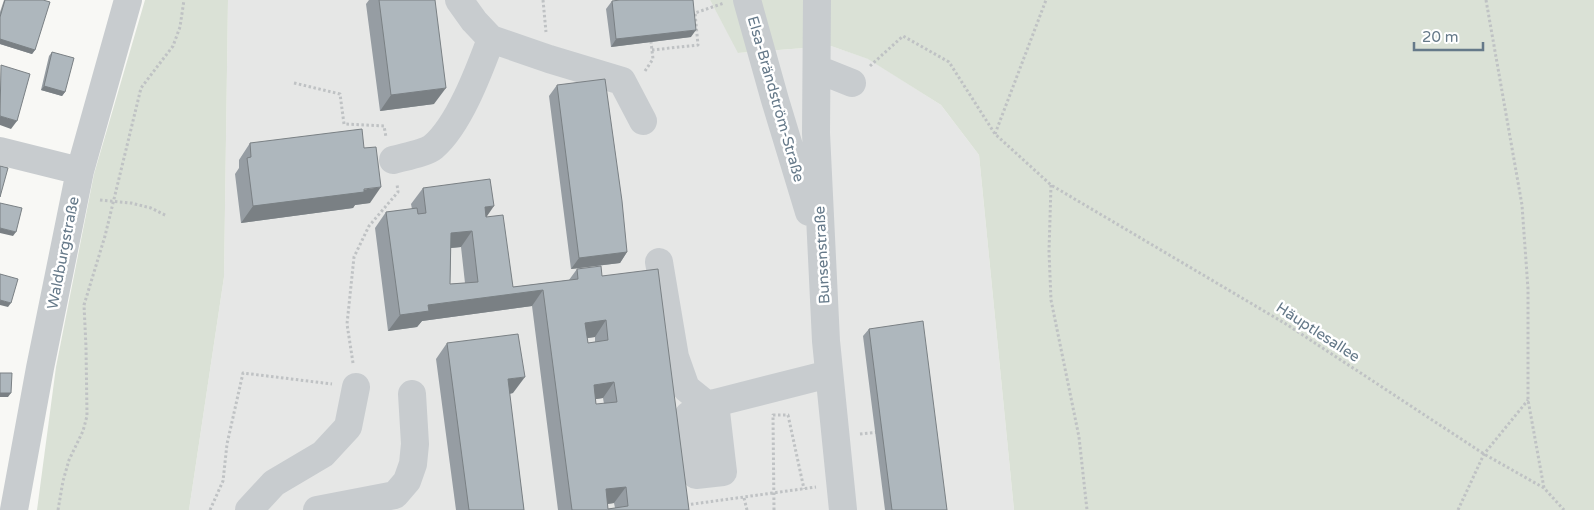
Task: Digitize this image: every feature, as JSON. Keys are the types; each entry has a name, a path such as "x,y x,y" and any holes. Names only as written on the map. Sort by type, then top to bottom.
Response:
{"street":[{"name":"Waldburgstraße","path":"14,510 40,368 80,171 128,0"},
{"path":"459,0 474,21 491,39 549,60 622,81 643,121"},
{"name":"Bunsenstraße","path":"817,0 816,142 826,341 843,510"},
{"name":"Elsa-Brändström-Straße","path":"737,1 775,100 822,254"},
{"path":"393,160 432,148 448,129 463,105 491,39"},
{"path":"817,69 852,83"},
{"path":"0,151 80,171"},
{"path":"659,262 675,357 686,388 711,404 829,374"},
{"path":"249,510 274,483 324,454 348,427 356,387"},
{"path":"317,510 395,495 407,481 413,464 415,444 412,394"}],"path":[{"path":"58,510 69,460 88,416 84,305 105,236 141,88 173,46 180,27 184,0"},
{"path":"543,0 546,26"},
{"path":"995,134 1046,0"},
{"path":"1486,0 1522,205 1528,289 1528,400 1544,488"},
{"path":"652,50 698,44 695,13 737,1"},
{"name":"Häuptlesallee","path":"852,83 903,36 949,62 995,134 1051,185 1286,324 1484,454 1544,488 1564,510"},
{"path":"650,42 652,59"},
{"path":"210,510 223,481 227,444 243,373 356,387 347,324 354,257 369,226 398,192 393,160 384,126 344,124 340,94 294,83"},
{"path":"1051,185 1049,251 1051,300 1079,437 1087,510"},
{"path":"92,199 131,203 151,208 168,216"},
{"path":"1458,510 1484,454 1528,400"},
{"path":"683,506 744,498 775,493 804,489 788,415 773,415 775,493 774,510"},
{"path":"836,436 880,432"},
{"path":"744,498 747,510"}],"shaded area":[{"path":"145,0 228,0 224,277 189,510 37,510 56,367 94,174"},
{"path":"228,0 710,0 739,53 831,46 869,59 941,105 979,155 1014,510 189,510 224,277"},
{"path":"710,0 1594,0 1594,510 1014,510 979,155 941,105 868,59 831,46 738,53"}],"building":[{"path":"5,0 43,0 50,2 35,50 0,39 0,17"},
{"path":"379,0 435,0 446,88 391,95"},
{"path":"693,0 696,30 616,39 612,1"},
{"path":"52,52 74,58 65,92 44,86"},
{"path":"1,65 30,74 17,121 0,116"},
{"path":"605,79 627,252 579,258 557,85"},
{"path":"362,129 364,148 376,147 381,187 364,189 364,192 253,206 247,158 251,157 250,143"},
{"path":"0,166 8,168 0,197"},
{"path":"490,179 494,206 485,207 486,217 503,215 513,287 578,279 577,269 601,266 602,276 658,269 689,510 572,510 543,290 428,305 429,311 400,315 386,212 417,208 418,214 426,213 423,188","holes":["472,231 478,282 450,284 451,233","606,320 608,340 588,343 585,323","614,382 617,402 596,404 594,385","626,487 628,506 608,509 606,489"]},
{"path":"0,203 22,208 16,232 0,228"},
{"path":"0,274 18,279 11,303 0,300"},
{"path":"923,321 947,510 892,510 869,329"},
{"path":"518,334 525,377 508,379 524,510 469,510 447,343"},
{"path":"0,373 12,373 11,393 0,393"}]}
